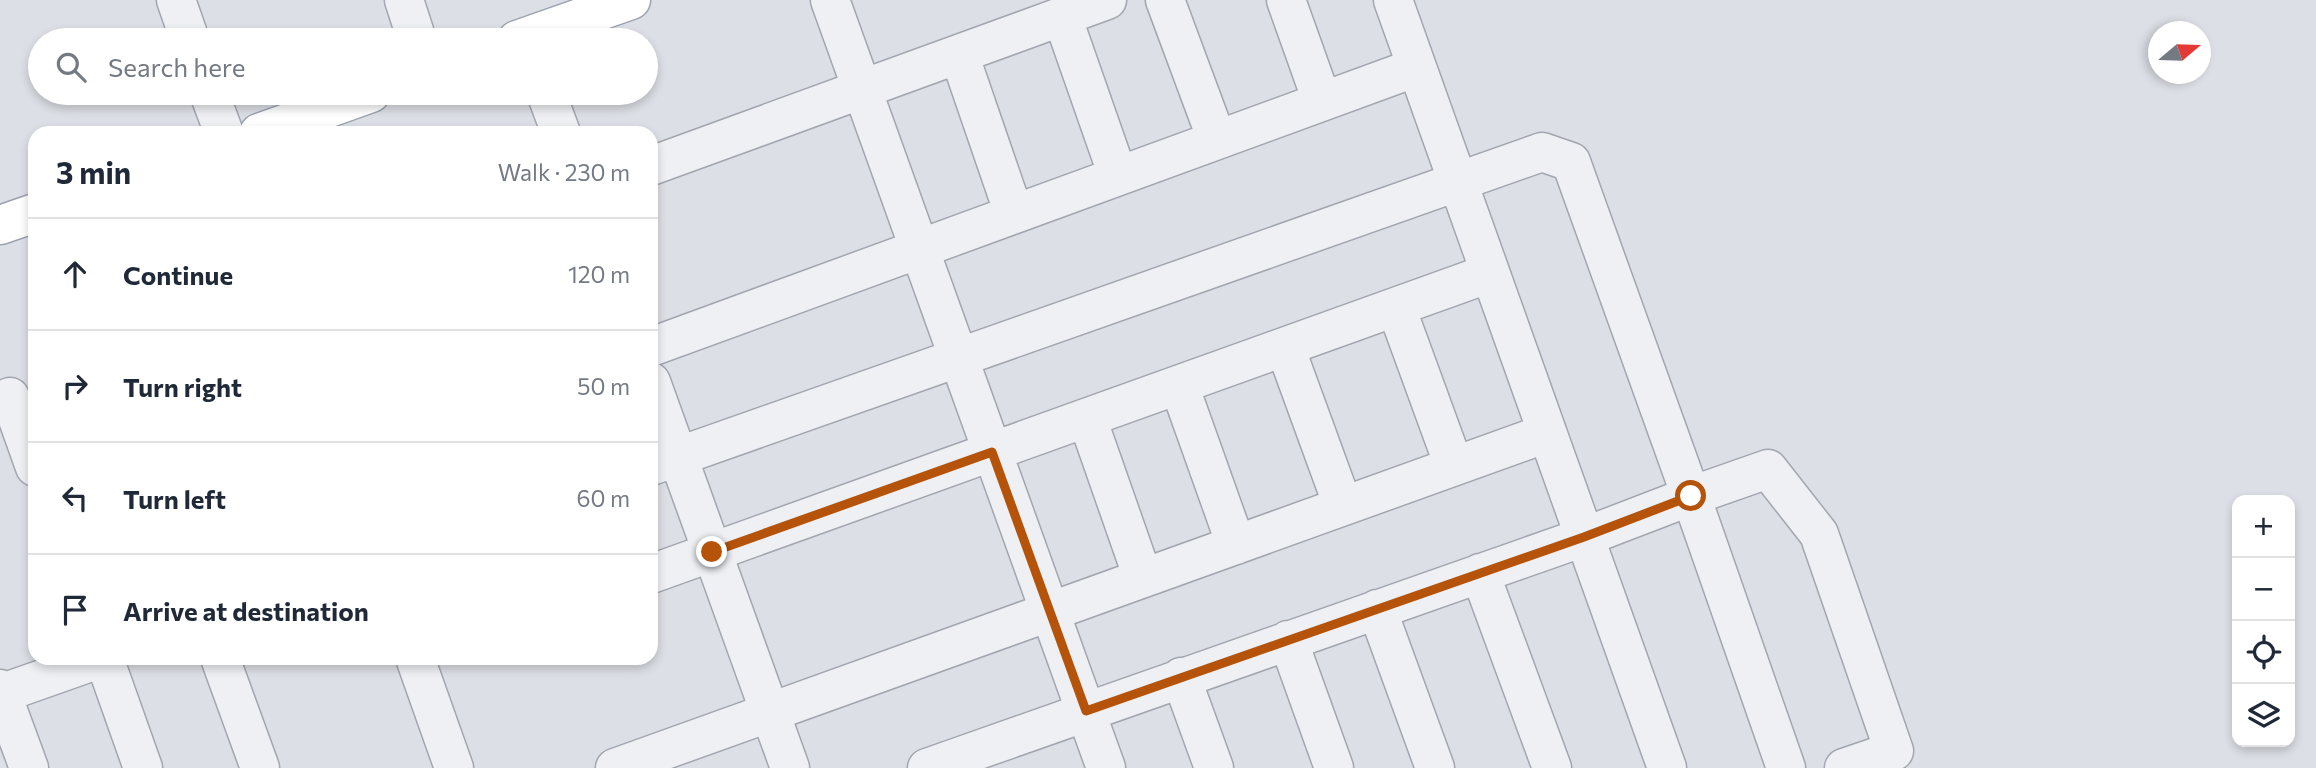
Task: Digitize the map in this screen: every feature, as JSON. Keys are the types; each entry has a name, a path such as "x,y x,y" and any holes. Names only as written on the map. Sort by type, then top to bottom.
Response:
{"main road":[{"path":"553,28 631,0"},
{"path":"279,126 337,105"},
{"path":"0,225 28,215"}],"street":[{"path":"176,0 186,28"},
{"path":"404,0 413,28"},
{"path":"830,0 1106,768"},
{"path":"658,163 1107,0"},
{"path":"1165,0 1217,140"},
{"path":"1286,0 1322,102"},
{"path":"1393,0 1667,768"},
{"path":"1062,16 1118,176"},
{"path":"959,54 1014,214"},
{"path":"658,344 1417,67"},
{"path":"214,105 221,126"},
{"path":"550,105 558,126"},
{"path":"664,461 1542,152 1571,162 1787,768"},
{"path":"658,571 1490,273"},
{"path":"1396,307 1454,466"},
{"path":"1285,347 1343,506"},
{"path":"1179,385 1236,545"},
{"path":"15,395 28,442"},
{"path":"1087,418 1143,578"},
{"path":"658,425 664,461 712,552 790,768"},
{"path":"615,768 1547,433"},
{"path":"950,764 1086,711 1584,537 1768,469 1819,534 1897,759 1844,768"},
{"path":"1480,573 1552,768"},
{"path":"1377,609 1435,768"},
{"path":"1288,640 1334,768"},
{"path":"29,768 1,692 82,665"},
{"path":"106,665 143,768"},
{"path":"223,665 260,768"},
{"path":"418,665 454,768"},
{"path":"1181,677 1214,768"}],"route":[{"path":"712,552 992,452 1086,711 1584,537 1691,496"}]}
